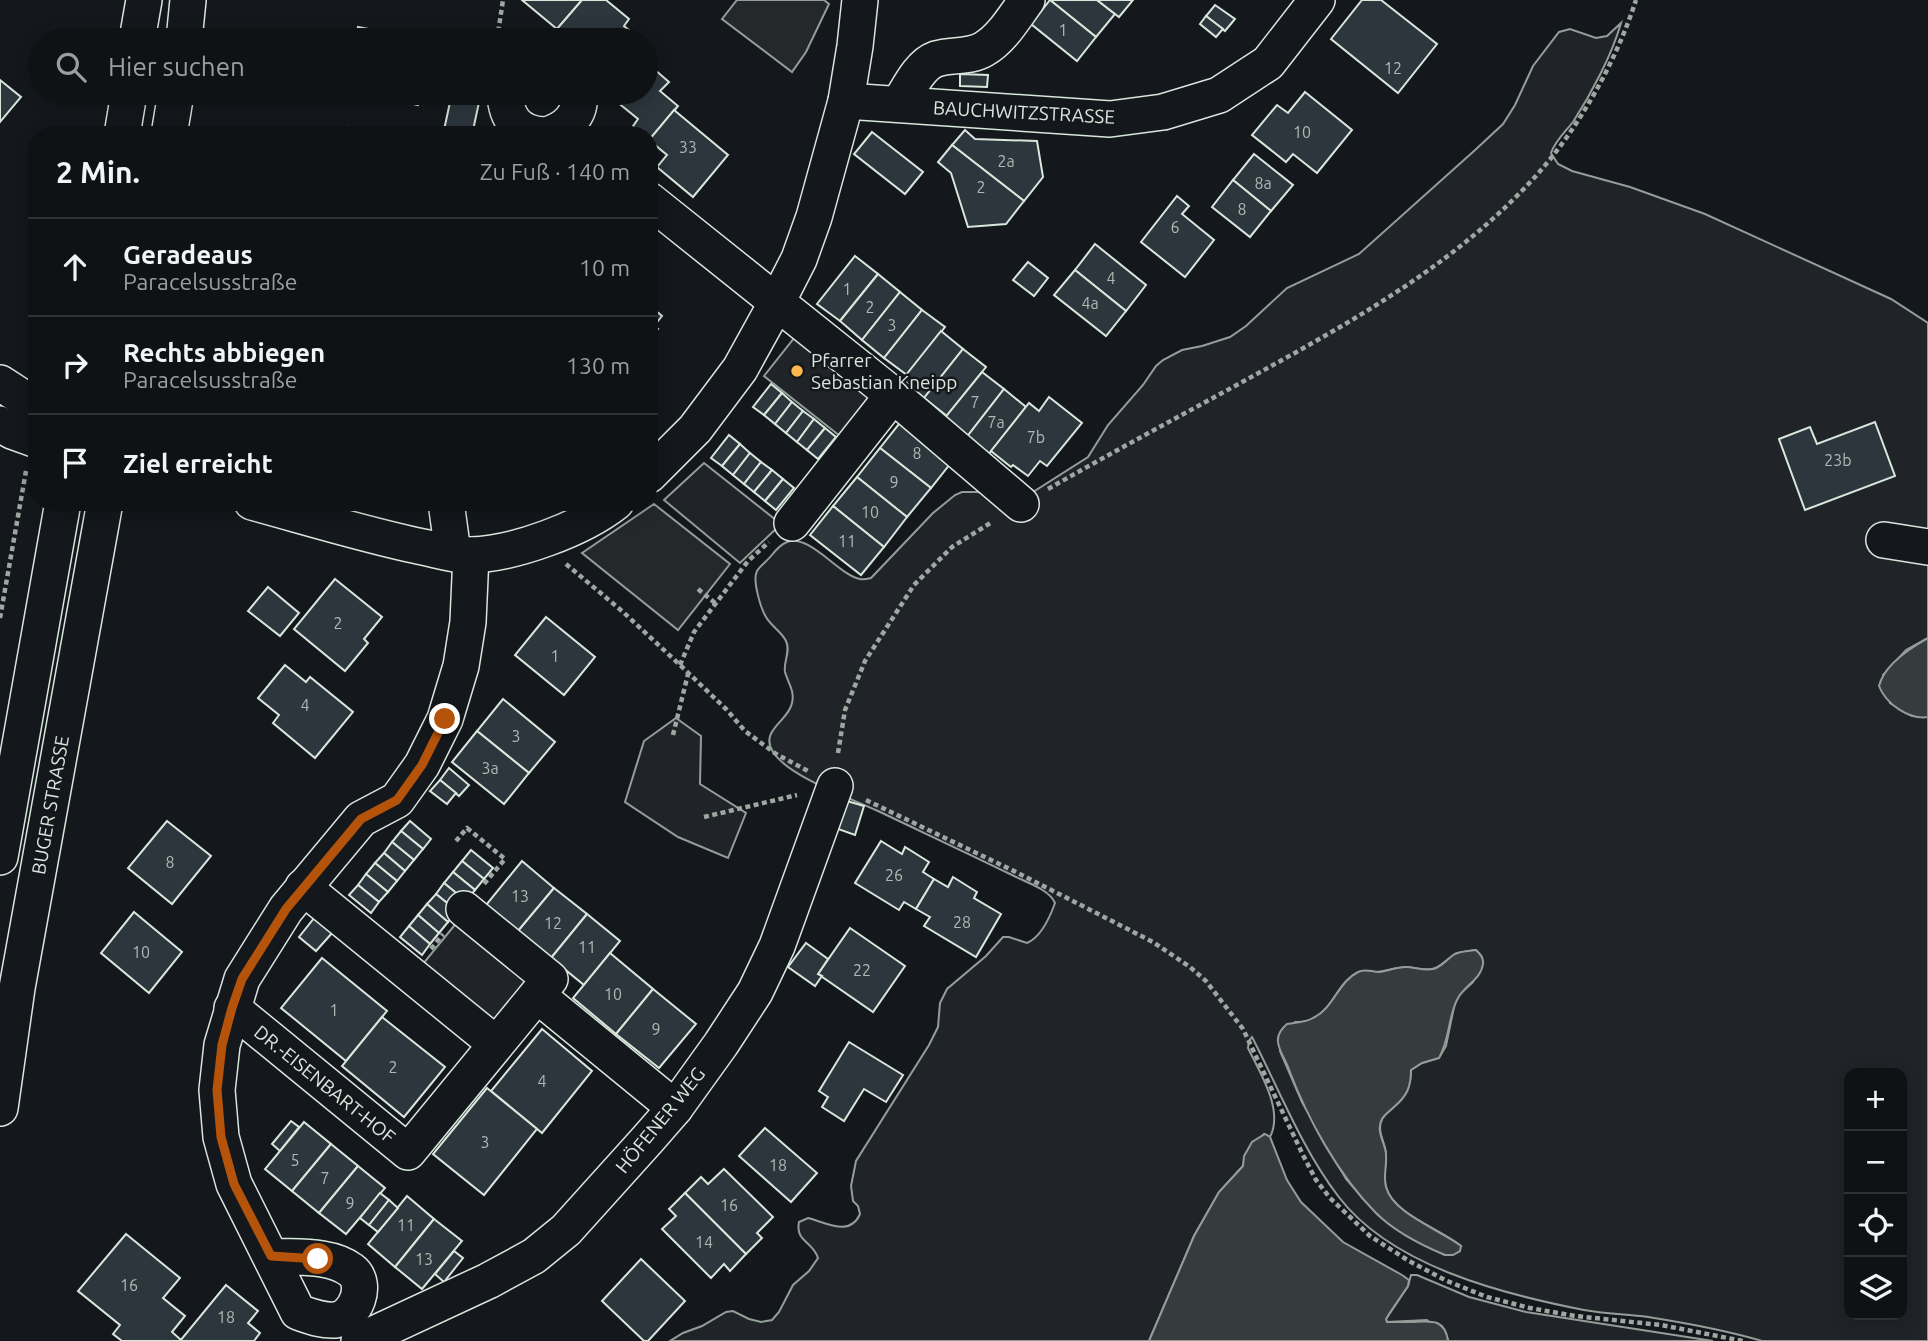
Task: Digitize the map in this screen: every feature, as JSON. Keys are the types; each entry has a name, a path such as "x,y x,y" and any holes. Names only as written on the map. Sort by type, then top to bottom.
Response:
{"street":[{"path":"139,28 144,0"},
{"path":"185,28 188,0"},
{"path":"658,466 695,429 740,369 799,259 814,217 846,101 856,46 860,0"},
{"name":"BAUCHWITZSTRASSE","path":"898,104 925,65 936,59 965,56 984,49 995,40 1027,0"},
{"name":"BAUCHWITZSTRASSE","path":"846,101 1110,119 1163,112 1219,95 1268,63 1317,0"},
{"path":"124,126 127,105"},
{"path":"170,126 174,105"},
{"path":"505,105 512,120 528,126"},
{"path":"557,126 576,114 578,105"},
{"path":"658,207 893,395 1021,504"},
{"path":"0,383 28,401"},
{"path":"792,523 893,395"},
{"path":"0,424 28,437"},
{"name":"BUGER STRASSE","path":"0,857 61,511"},
{"name":"BUGER STRASSE","path":"0,1108 17,988 103,511"},
{"path":"285,511 384,538 462,554 508,549 546,538 605,511"},
{"path":"295,1326 271,1256 234,1184 221,1137 217,1090 222,1045 242,979 286,909 361,819 397,800 422,765 445,719 461,666 468,622 462,554 449,511"},
{"path":"1884,540 1928,547"},
{"name":"HÖFENER WEG","path":"295,1326 318,1319 337,1320 361,1329 488,1281 534,1256 566,1230 675,1108 755,992 777,946 835,786"},
{"path":"303,887 496,1044"},
{"path":"464,909 550,979 537,995 675,1108"},
{"name":"DR.-EISENBART-HOF","path":"232,1008 408,1152 537,995"},
{"path":"271,1256 318,1259 352,1270 359,1282 357,1301 361,1329"}],"path":[{"path":"499,28 503,0"},
{"path":"835,786 845,710 864,661 914,585 952,547 1021,504 1316,342 1409,284 1482,228 1535,177 1567,137 1610,65 1636,0"},
{"path":"0,618 22,500"},
{"path":"680,665 694,632 748,561 792,523"},
{"path":"546,538 569,568 622,611 726,709 745,731 776,754 835,786 1040,884 1153,943 1190,967 1206,981 1243,1029 1316,1180 1330,1198 1370,1236 1447,1281 1487,1297 1575,1316 1661,1325 1744,1341"},
{"path":"698,589 715,603"},
{"path":"673,735 688,673"},
{"path":"704,817 835,786"}],"shaded area":[{"path":"737,0 824,0 829,4 806,52 792,72 722,19"},
{"path":"1621,23 1594,87 1551,153 1558,164 1572,171 1630,187 1705,214 1891,299 1928,323 1928,638 1906,650 1883,675 1890,703 1912,716 1928,717 1928,1341 1762,1341 1720,1330 1640,1316 1592,1311 1518,1295 1450,1273 1418,1259 1387,1241 1360,1220 1338,1196 1302,1138 1252,1037 1248,1048 1269,1092 1274,1126 1270,1137 1264,1134 1249,1149 1243,1166 1219,1192 1194,1236 1149,1341 670,1341 726,1312 733,1311 761,1322 772,1320 793,1285 809,1271 818,1258 816,1252 802,1238 798,1229 799,1222 808,1218 844,1227 856,1221 860,1214 853,1201 851,1186 856,1161 929,1045 938,1027 940,1003 947,989 986,956 1003,937 1027,943 1032,940 1044,926 1055,903 1036,886 821,786 781,761 773,752 770,738 790,709 793,699 785,672 787,645 762,608 756,581 758,569 783,544 796,541 814,549 852,576 871,578 933,513 955,495 978,492 1022,499 1088,457 1108,425 1163,360 1182,350 1230,337 1287,288 1359,254 1503,124 1533,66 1559,32 1570,29 1596,38 1607,36","holes":["1476,950 1482,957 1473,982 1455,1002 1446,1046 1439,1058 1422,1063 1411,1070 1406,1091 1380,1124 1386,1155 1385,1183 1390,1197 1408,1213 1461,1246 1445,1255 1378,1215 1346,1179 1302,1102 1280,1051 1295,1022 1307,1021 1323,1012 1345,983 1362,971 1378,972 1405,967 1432,969 1455,954"]},
{"path":"795,337 871,397 850,444 764,376"},
{"path":"704,463 781,524 740,563 664,500"},
{"path":"658,507 730,564 678,630 582,553 644,511 658,511"},
{"path":"1928,638 1928,717 1913,716 1893,705 1879,686 1892,664"},
{"path":"676,718 701,736 700,784 746,813 728,858 678,837 625,802 644,741"},
{"path":"458,921 529,979 493,1024 422,965"},
{"path":"1476,950 1483,960 1482,970 1457,1000 1439,1058 1422,1063 1411,1070 1407,1091 1383,1117 1380,1124 1386,1151 1385,1183 1390,1197 1419,1221 1461,1246 1460,1251 1453,1255 1445,1255 1391,1226 1362,1198 1336,1164 1314,1126 1281,1052 1278,1039 1287,1024 1307,1021 1320,1014 1345,982 1358,972 1379,972 1406,967 1433,969 1455,954"},
{"path":"1265,1134 1270,1137 1287,1180 1301,1202 1343,1242 1409,1280 1408,1286 1386,1319 1387,1322 1436,1322 1444,1328 1448,1341 1149,1341 1194,1236 1219,1192 1243,1166 1244,1156 1252,1142"},
{"path":"1411,1275 1417,1275 1469,1297 1526,1312 1713,1341 1448,1341 1427,1320 1387,1322 1386,1319 1408,1286"}],"building":[{"path":"522,0 582,0 556,28"},
{"path":"582,0 606,0 629,19 624,26 626,28 558,28"},
{"path":"1050,0 1097,0 1115,14 1096,37"},
{"path":"1050,0 1096,37 1077,61 1031,24"},
{"path":"1097,0 1133,0 1119,17"},
{"path":"1362,0 1381,0 1437,44 1398,93 1331,39"},
{"path":"1215,5 1235,19 1225,31 1206,16"},
{"path":"1206,16 1223,29 1216,37 1200,24"},
{"path":"658,72 669,82 660,91 678,106 658,129 658,126 633,126 638,119 621,105 658,105"},
{"path":"960,74 988,75 987,87 960,86"},
{"path":"0,80 21,97 0,122"},
{"path":"1305,92 1352,130 1317,173 1293,154 1286,162 1252,135 1277,105 1288,113"},
{"path":"449,105 478,105 474,126 445,126"},
{"path":"674,110 728,155 693,197 658,168 667,155 658,148 658,129"},
{"path":"965,130 975,139 1037,141 1043,177 1024,201 952,145"},
{"path":"872,132 923,172 905,194 854,154"},
{"path":"952,145 1024,201 1006,224 968,227 951,173 938,162"},
{"path":"1254,154 1293,185 1271,211 1233,180"},
{"path":"1233,180 1271,211 1250,237 1212,207"},
{"path":"1177,196 1189,206 1182,214 1214,240 1185,277 1141,242"},
{"path":"1095,244 1146,285 1126,311 1075,270"},
{"path":"855,256 878,274 840,321 817,304"},
{"path":"1028,262 1048,278 1034,296 1013,280"},
{"path":"1075,270 1126,311 1106,336 1054,295"},
{"path":"878,274 900,292 862,340 840,321"},
{"path":"900,292 922,310 884,358 862,340"},
{"path":"922,310 945,327 907,375 884,358"},
{"path":"941,331 963,349 924,398 902,380"},
{"path":"963,349 986,367 947,416 924,398"},
{"path":"982,372 1004,389 966,438 943,420"},
{"path":"771,384 782,393 764,415 753,407"},
{"path":"1004,389 1026,407 988,455 966,438"},
{"path":"782,393 792,402 775,424 764,415"},
{"path":"1049,397 1082,423 1047,466 1040,461 1028,476 991,451 1029,403 1039,411"},
{"path":"792,402 803,411 786,433 775,424"},
{"path":"803,411 814,419 797,442 786,433"},
{"path":"814,419 825,428 807,450 797,442"},
{"path":"903,419 954,459 931,488 880,448"},
{"path":"1875,422 1895,476 1805,510 1779,439 1810,427 1817,444"},
{"path":"825,428 836,437 818,459 807,450"},
{"path":"729,435 740,444 722,466 711,458"},
{"path":"740,444 750,453 733,475 722,466"},
{"path":"880,448 931,488 907,517 857,477"},
{"path":"750,453 761,462 744,484 733,475"},
{"path":"761,462 772,470 754,492 744,484"},
{"path":"772,470 783,479 765,501 754,492"},
{"path":"857,477 907,517 884,547 833,506"},
{"path":"783,479 794,488 776,510 765,501"},
{"path":"833,506 884,547 861,575 810,535"},
{"path":"335,579 382,617 364,639 368,643 345,671 294,629"},
{"path":"268,587 299,613 280,636 248,611"},
{"path":"546,617 595,657 564,695 515,655"},
{"path":"285,665 306,682 310,677 353,712 315,758 273,723 279,715 258,698"},
{"path":"503,699 555,742 529,773 477,731"},
{"path":"477,731 529,773 504,804 452,762"},
{"path":"449,768 469,785 459,796 440,780"},
{"path":"440,780 456,793 447,804 430,791"},
{"path":"847,801 864,806 855,835 838,829"},
{"path":"167,821 211,856 172,904 128,868"},
{"path":"410,821 431,839 423,849 401,831"},
{"path":"401,831 423,849 414,860 392,842"},
{"path":"881,841 902,854 905,847 929,862 923,872 934,879 916,909 904,902 899,910 855,883"},
{"path":"392,842 414,860 405,871 384,853"},
{"path":"471,850 493,868 484,879 462,861"},
{"path":"384,853 405,871 397,881 375,863"},
{"path":"462,861 484,879 475,890 453,872"},
{"path":"522,861 554,888 518,931 486,905"},
{"path":"375,863 397,881 388,892 366,874"},
{"path":"453,872 475,890 466,901 444,883"},
{"path":"366,874 388,892 379,902 358,885"},
{"path":"953,877 977,892 974,898 1001,914 976,957 924,926 930,917 916,909 934,879 948,887"},
{"path":"444,883 466,901 457,911 436,894"},
{"path":"358,885 379,902 371,913 349,895"},
{"path":"554,888 587,914 551,958 518,931"},
{"path":"436,894 457,911 448,922 427,904"},
{"path":"427,904 448,922 439,933 418,915"},
{"path":"134,912 182,952 149,993 101,953"},
{"path":"587,914 620,941 584,985 551,958"},
{"path":"418,915 439,933 430,944 409,926"},
{"path":"315,917 333,932 316,951 299,937"},
{"path":"409,926 430,944 422,955 400,937"},
{"path":"850,928 905,966 873,1012 818,974"},
{"path":"806,943 828,959 818,974 822,976 815,986 788,967"},
{"path":"610,953 653,989 616,1034 573,998"},
{"path":"322,958 387,1011 346,1061 281,1008"},
{"path":"653,989 696,1024 659,1068 616,1034"},
{"path":"382,1017 445,1067 404,1117 342,1066"},
{"path":"542,1029 592,1071 542,1133 491,1091"},
{"path":"849,1042 903,1075 886,1102 864,1089 844,1121 822,1107 828,1097 819,1091"},
{"path":"487,1088 537,1129 484,1195 433,1154"},
{"path":"291,1121 299,1127 280,1151 272,1144"},
{"path":"304,1122 331,1144 292,1191 265,1169"},
{"path":"765,1128 817,1173 791,1202 739,1156"},
{"path":"331,1144 358,1166 319,1213 292,1191"},
{"path":"358,1166 385,1188 346,1234 319,1213"},
{"path":"724,1169 773,1217 757,1233 762,1238 746,1254 685,1193 701,1177 708,1184"},
{"path":"380,1193 389,1200 369,1225 360,1218"},
{"path":"685,1193 746,1254 730,1271 724,1264 711,1278 662,1229 676,1216 669,1209"},
{"path":"407,1196 434,1219 395,1267 368,1244"},
{"path":"389,1200 398,1208 378,1232 369,1225"},
{"path":"434,1219 462,1241 422,1289 395,1267"},
{"path":"126,1234 180,1278 163,1298 185,1316 172,1332 180,1341 122,1341 113,1334 120,1325 78,1291"},
{"path":"454,1251 463,1258 444,1282 435,1274"},
{"path":"641,1259 685,1301 648,1341 644,1341 602,1301"},
{"path":"226,1285 258,1311 248,1323 260,1333 254,1341 180,1341"}],"place":[{"name":"Pfarrer Sebastian Kneipp","path":"797,371"}],"route":[{"path":"318,1259 271,1256 234,1184 221,1137 217,1090 222,1045 242,979 286,909 361,819 397,800 422,765 445,719"}]}
